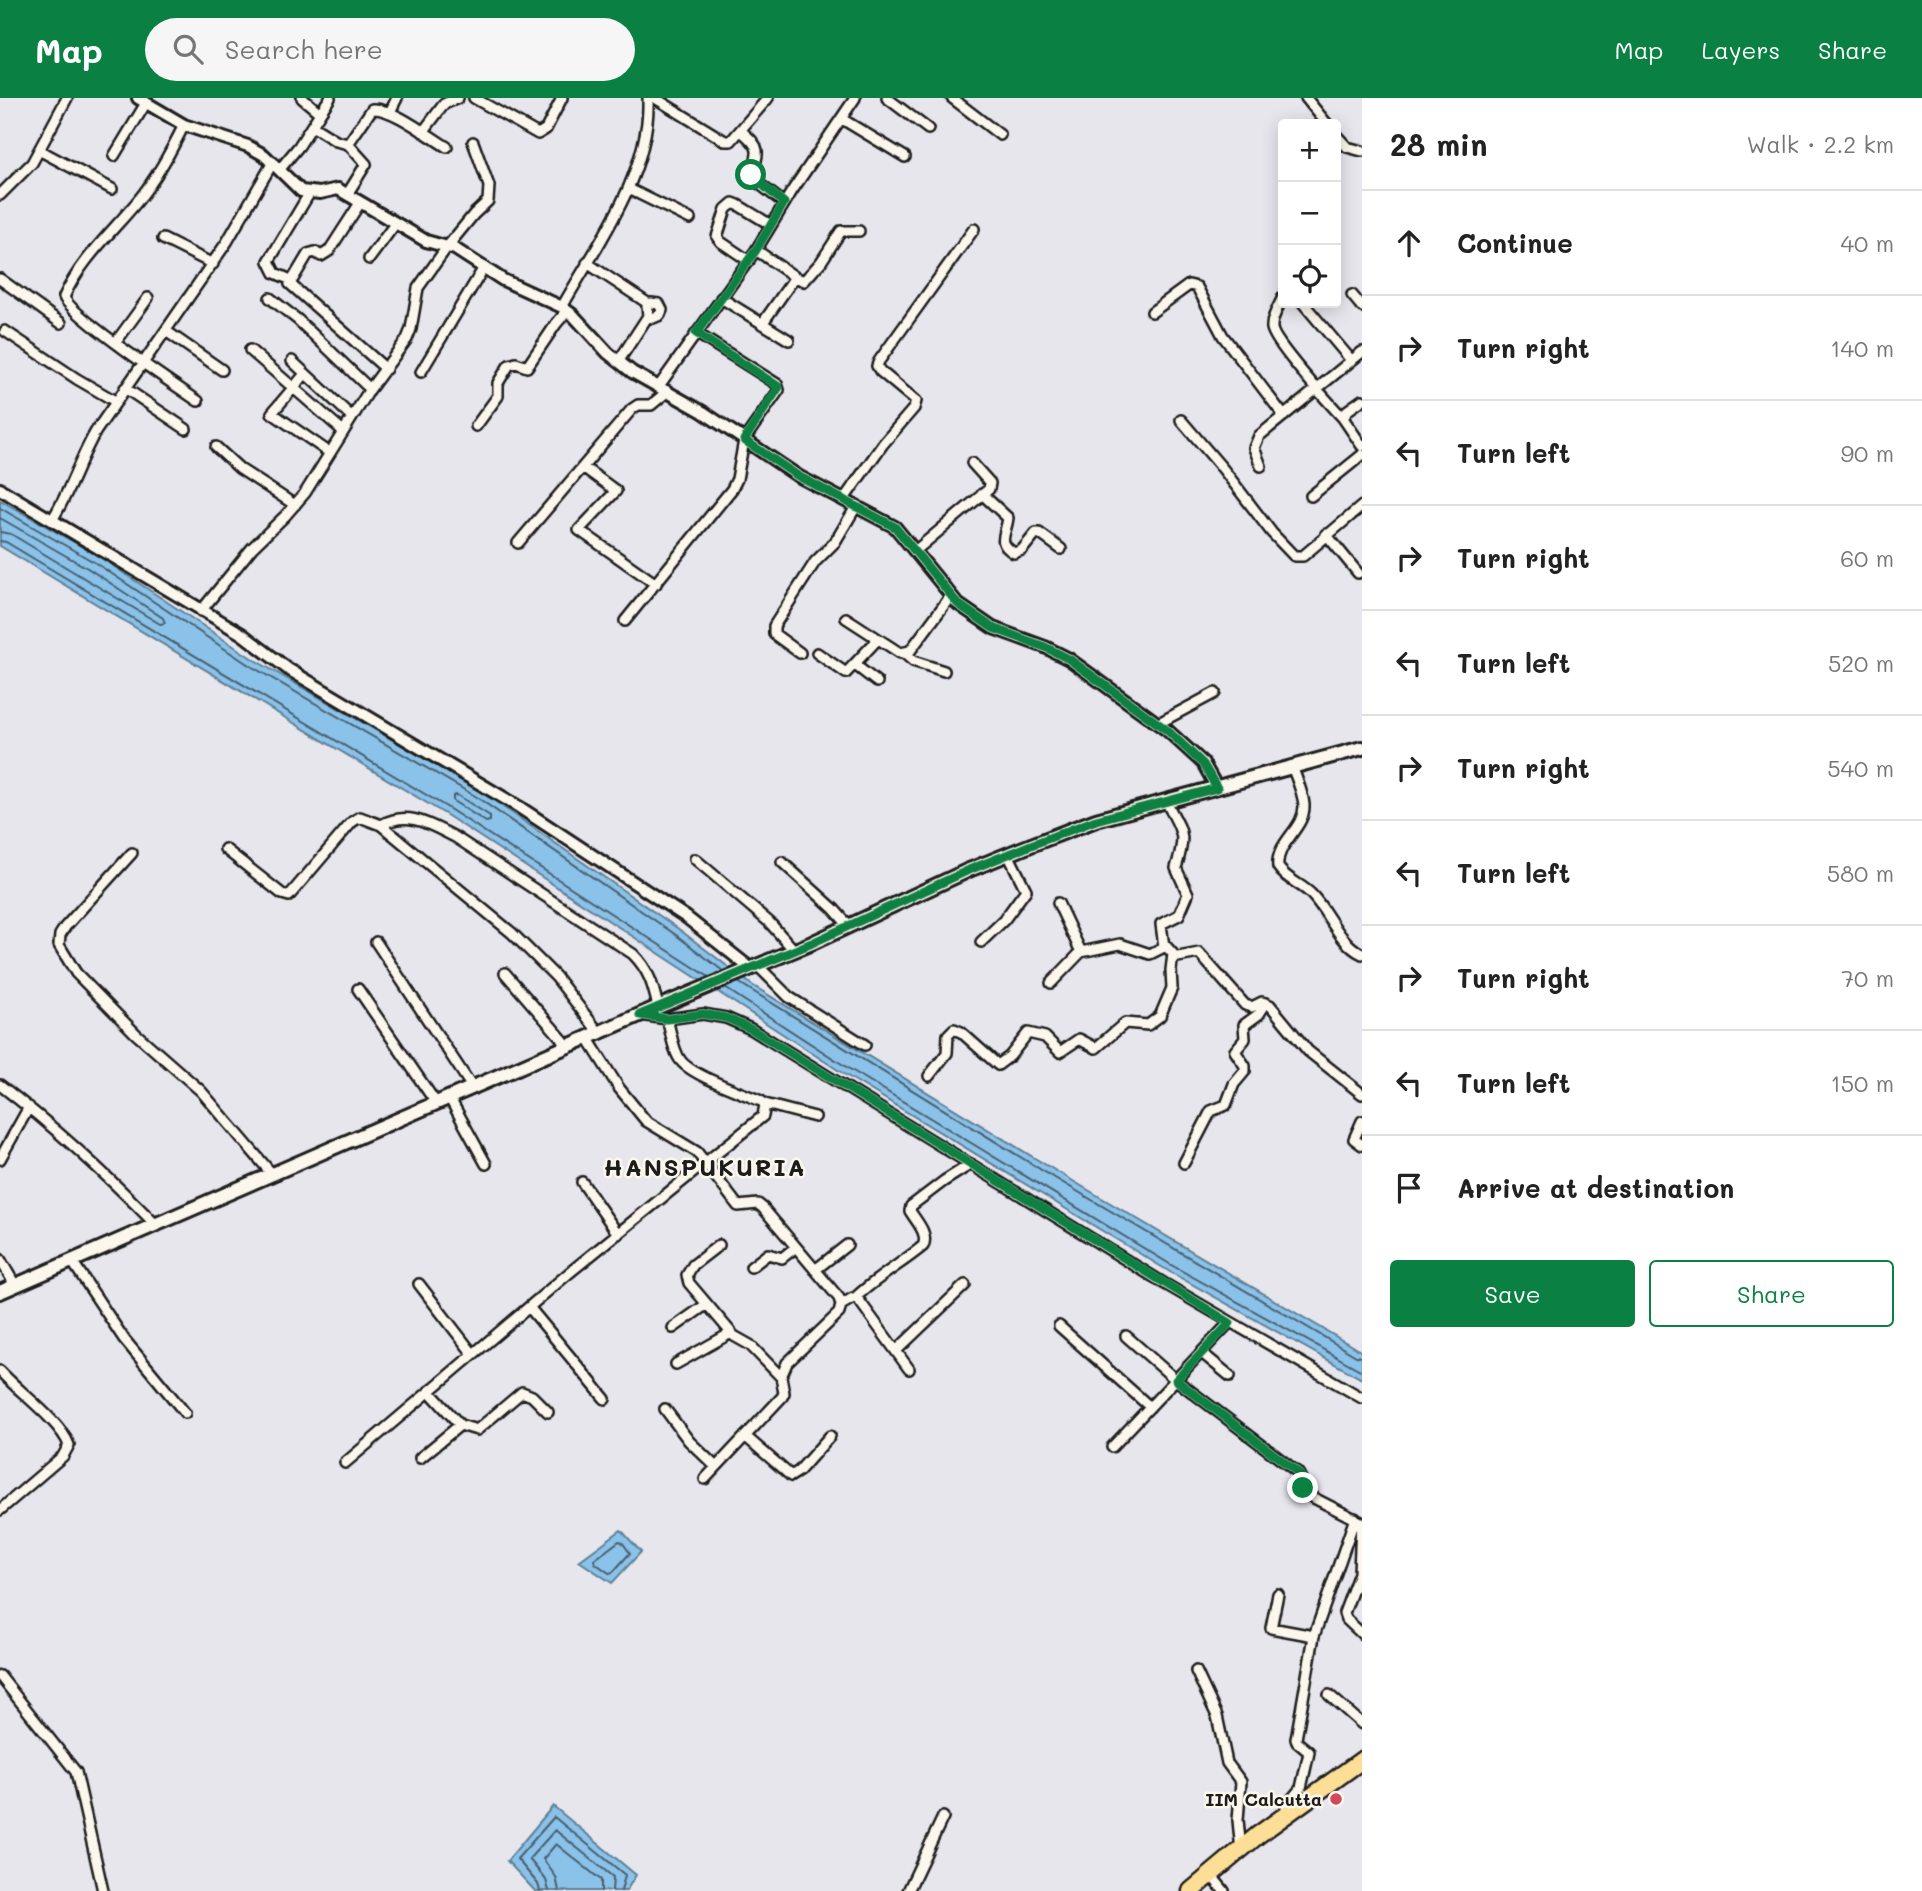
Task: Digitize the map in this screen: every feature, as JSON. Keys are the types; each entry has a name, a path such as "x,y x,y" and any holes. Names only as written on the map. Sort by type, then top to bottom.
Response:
{"highway":[{"path":"1191,1891 1286,1814 1362,1760"}],"main road":[{"path":"0,1292 472,1087 594,1037 1008,854 1096,820 1362,748"}],"street":[{"path":"0,195 33,163 67,98"},
{"path":"302,98 320,113"},
{"path":"52,520 68,494 85,449 115,401 213,264 277,165 299,146 330,98"},
{"path":"390,113 397,98"},
{"path":"422,132 444,104 458,98"},
{"path":"474,98 538,134 546,129 562,98"},
{"path":"476,426 498,396 498,383 509,365 516,363 527,367 556,324 629,189 646,124 648,98"},
{"path":"655,98 725,141 732,141 768,98"},
{"path":"518,543 632,409 658,401 696,333 749,261 784,203 855,98"},
{"path":"887,98 928,129"},
{"path":"952,98 1000,135"},
{"path":"1306,98 1323,119"},
{"path":"114,156 142,100 184,125 248,146 277,165 293,185 309,194 338,189 348,193 394,224 426,241 464,254 503,280 565,309 618,362 663,388 798,476 858,505 895,527 950,597 993,628 1062,654 1159,723 1203,764 1217,788"},
{"path":"348,144 372,109 390,113 447,147"},
{"path":"842,119 905,157"},
{"path":"184,125 158,173 95,251 64,297 66,304 198,401"},
{"path":"312,126 336,141 348,144 366,164 348,193"},
{"path":"740,131 758,148 757,163 751,175 753,179 784,203"},
{"path":"1341,140 1347,147 1362,151"},
{"path":"201,611 252,548 295,505 370,390 401,349 411,329 418,288 447,247 488,201 489,186 473,142"},
{"path":"39,150 112,189"},
{"path":"629,189 690,219"},
{"path":"291,280 275,273 269,261 309,194"},
{"path":"360,203 326,255 311,252 291,280 292,287 386,369"},
{"path":"749,261 720,242 717,237 726,209 733,203 771,225"},
{"path":"369,259 394,224"},
{"path":"844,499 883,444 914,408 916,401 880,371 877,366 879,360 974,229"},
{"path":"756,250 804,281 841,231 859,231"},
{"path":"163,239 213,264"},
{"path":"587,263 649,304"},
{"path":"421,372 484,269"},
{"path":"762,324 795,277"},
{"path":"0,279 61,323"},
{"path":"1152,312 1189,285 1197,287 1223,336 1284,416"},
{"path":"1352,295 1362,307"},
{"path":"116,342 148,298"},
{"path":"270,298 298,320 370,390"},
{"path":"721,298 789,340"},
{"path":"656,302 662,310 658,317 649,316 646,308 656,302"},
{"path":"1278,308 1273,320 1274,334 1317,390 1343,418 1362,446"},
{"path":"1307,308 1351,360"},
{"path":"618,362 649,316"},
{"path":"5,331 115,401"},
{"path":"166,331 222,370"},
{"path":"625,621 736,484 744,440 779,387 696,333"},
{"path":"250,350 343,431"},
{"path":"1261,466 1254,448 1256,439 1362,352"},
{"path":"292,361 352,417"},
{"path":"305,374 272,413 330,453"},
{"path":"125,388 186,429"},
{"path":"1343,418 1348,410 1362,400"},
{"path":"1181,420 1272,533 1294,556 1303,555 1362,506"},
{"path":"216,447 236,466 295,505"},
{"path":"1311,496 1362,455"},
{"path":"915,551 989,489 990,483 972,463"},
{"path":"583,467 616,491 579,530 656,584"},
{"path":"0,489 242,634 288,669 519,807 686,917 789,997 864,1045"},
{"path":"982,494 1008,518 1003,541 1006,548 1014,553 1018,552 1032,535 1040,533 1061,549"},
{"path":"800,653 774,634 774,626 815,562 835,542 858,505"},
{"path":"1326,534 1358,573"},
{"path":"905,654 910,652 950,597"},
{"path":"846,618 913,661 944,671"},
{"path":"817,653 842,672 849,672 878,639"},
{"path":"855,665 877,682"},
{"path":"1159,723 1215,692"},
{"path":"1292,766 1304,807 1294,831 1279,853 1278,867 1286,877 1307,889 1348,943 1362,954"},
{"path":"929,1076 947,1053 948,1035 954,1029 961,1032 998,1065 1010,1056 1028,1032 1041,1035 1060,1052 1079,1039 1096,1048 1125,1023 1148,1025 1160,1016 1172,988 1173,958 1165,945 1161,924 1179,915 1188,894 1176,868 1182,852 1182,833 1167,801"},
{"path":"225,849 282,894 289,896 352,821 360,817 381,825 512,933 556,977 594,1037 619,1088 646,1121 689,1145 706,1162 733,1201 743,1207 753,1204 763,1208 842,1305"},
{"path":"381,825 400,817 433,826 633,954 645,966 652,979 658,1007"},
{"path":"132,853 65,926 59,945 88,987 201,1091 272,1174"},
{"path":"981,942 1004,920 1026,890 1008,854"},
{"path":"695,859 769,922 794,950"},
{"path":"782,862 849,926"},
{"path":"1058,903 1081,952"},
{"path":"376,942 472,1087"},
{"path":"1051,983 1081,952 1120,944 1150,954 1165,945"},
{"path":"1173,958 1199,953 1245,1005 1252,1007 1266,1003 1275,1010 1308,1051 1362,1094"},
{"path":"505,973 569,1047"},
{"path":"358,989 436,1103"},
{"path":"1184,1163 1208,1114 1226,1105 1234,1084 1245,1071 1245,1066 1235,1051 1245,1039 1244,1025 1259,1014 1266,1003"},
{"path":"640,1015 667,1019 703,1014 738,1023 1230,1323 1362,1398"},
{"path":"667,1019 677,1053 685,1065 765,1104 815,1117"},
{"path":"0,1084 106,1176 156,1225"},
{"path":"449,1097 485,1164"},
{"path":"345,1464 529,1307 758,1121 766,1110 765,1104"},
{"path":"0,1159 29,1107"},
{"path":"1362,1121 1354,1139 1362,1145"},
{"path":"705,1479 782,1397 784,1394 781,1377 787,1363 839,1312 842,1305 923,1246 925,1235 910,1211 911,1206 971,1164"},
{"path":"582,1182 618,1234"},
{"path":"719,1245 693,1265 687,1275 690,1283 731,1333 750,1345 781,1377"},
{"path":"815,1270 847,1245"},
{"path":"751,1267 768,1254 782,1258 796,1247"},
{"path":"0,1259 15,1285"},
{"path":"72,1261 124,1339 185,1413"},
{"path":"419,1284 473,1354"},
{"path":"897,1350 965,1285"},
{"path":"856,1297 909,1369"},
{"path":"673,1328 707,1304"},
{"path":"529,1307 605,1399"},
{"path":"1112,1447 1230,1323"},
{"path":"1059,1326 1150,1407"},
{"path":"676,1364 731,1333"},
{"path":"1126,1336 1176,1380 1300,1474 1303,1488 1308,1494 1359,1520"},
{"path":"1202,1353 1230,1376"},
{"path":"0,1371 47,1417 67,1439 69,1445 63,1456 0,1510"},
{"path":"429,1391 460,1425 477,1430 522,1392 532,1396 548,1412"},
{"path":"665,1409 689,1441 716,1467"},
{"path":"420,1458 460,1425"},
{"path":"745,1436 791,1476 799,1471 830,1436"},
{"path":"1359,1520 1359,1573 1344,1613 1346,1619 1362,1634"},
{"path":"1286,1814 1286,1806 1301,1788 1309,1752 1296,1739 1314,1636 1359,1520"},
{"path":"1278,1594 1271,1629 1314,1636"},
{"path":"1196,1671 1217,1716 1227,1763 1241,1782 1238,1820 1241,1851"},
{"path":"0,1676 76,1772 103,1891"},
{"path":"1329,1695 1362,1724"},
{"path":"908,1891 943,1817"},
{"path":"1211,1875 1224,1891"}],"water":[{"path":"0,500 98,556 253,659 479,790 680,930 752,985 1046,1165 1362,1352 1362,1379 1170,1272 844,1074 445,814 0,546"},
{"path":"621,1530 641,1552 612,1583 579,1561"},
{"path":"553,1806 636,1875 626,1891 535,1891 507,1861"}],"place":[{"name":"IIM Calcutta","path":"1336,1799"}],"district":[{"name":"HANSPUKURIA","path":"705,1166"}],"route":[{"path":"751,175 784,203 756,250 696,333 779,387 744,440 825,492 858,505 895,527 958,604 993,628 1062,654 1159,723 1203,764 1217,788 1096,820 1031,845 969,870 812,943 640,1015 667,1019 703,1014 726,1018 751,1029 1230,1323 1176,1380 1300,1474 1303,1488"}]}
